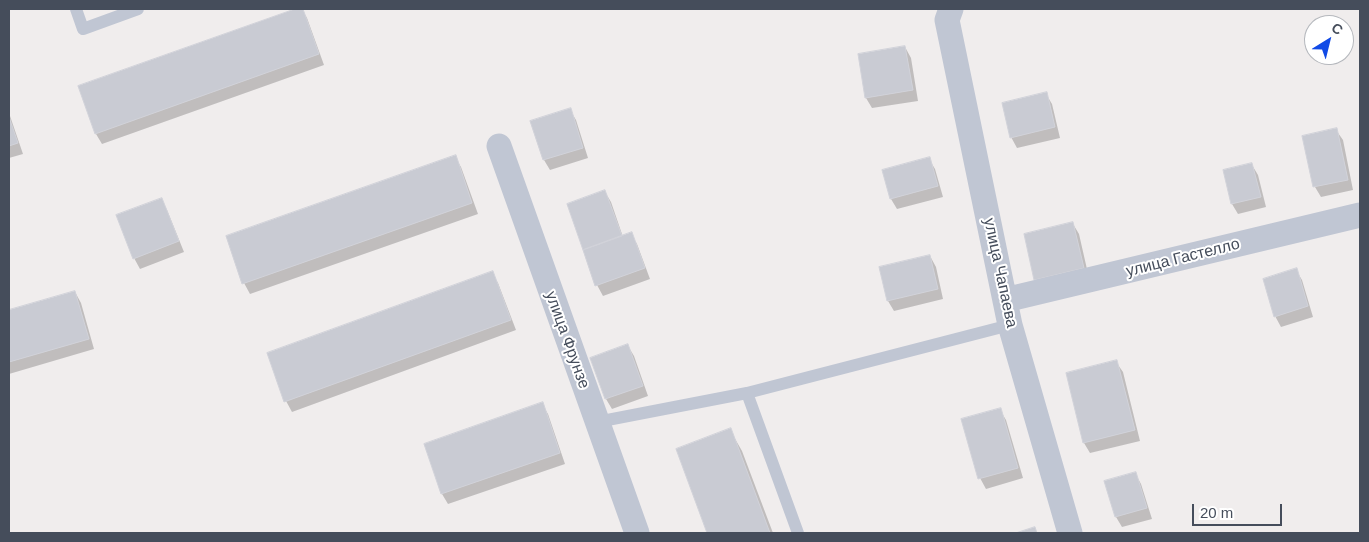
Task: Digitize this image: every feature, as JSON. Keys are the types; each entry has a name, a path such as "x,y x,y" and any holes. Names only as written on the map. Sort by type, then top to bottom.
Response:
{"street":[{"name":"улица Чапаева","path":"951,9 947,20 1010,325 1070,533"},
{"name":"улица Фрунзе","path":"499,146 637,533"},
{"name":"улица Гастелло","path":"1005,300 1360,215"}],"lane":[{"path":"76,9 83,29 138,9"},
{"path":"596,422 747,393 1010,325"},
{"path":"747,393 798,533"}],"building":[{"path":"295,9 303,9 319,54 95,134 78,86"},
{"path":"905,46 913,90 865,98 858,54"},
{"path":"1047,92 1055,127 1010,138 1002,103"},
{"path":"571,108 583,148 543,160 530,121"},
{"path":"9,117 18,143 9,146"},
{"path":"1337,128 1348,180 1313,187 1302,136"},
{"path":"456,155 472,203 242,284 226,236"},
{"path":"930,157 938,186 890,199 882,170"},
{"path":"1252,163 1261,197 1231,204 1223,170"},
{"path":"605,190 622,236 583,250 567,204"},
{"path":"162,198 179,241 133,259 116,215"},
{"path":"1073,222 1084,268 1034,280 1024,234"},
{"path":"632,232 645,268 595,286 583,250"},
{"path":"930,255 938,289 887,301 879,267"},
{"path":"1297,268 1308,306 1274,317 1263,279"},
{"path":"493,271 511,320 284,402 267,353"},
{"path":"75,291 89,339 9,362 9,310"},
{"path":"628,344 643,386 605,399 590,358"},
{"path":"1117,360 1135,430 1083,443 1066,373"},
{"path":"543,402 560,453 441,494 424,444"},
{"path":"1001,408 1018,468 978,479 961,419"},
{"path":"731,428 770,533 707,533 676,449"},
{"path":"1136,472 1147,508 1115,517 1104,481"},
{"path":"1035,527 1037,533 1016,533"}]}
